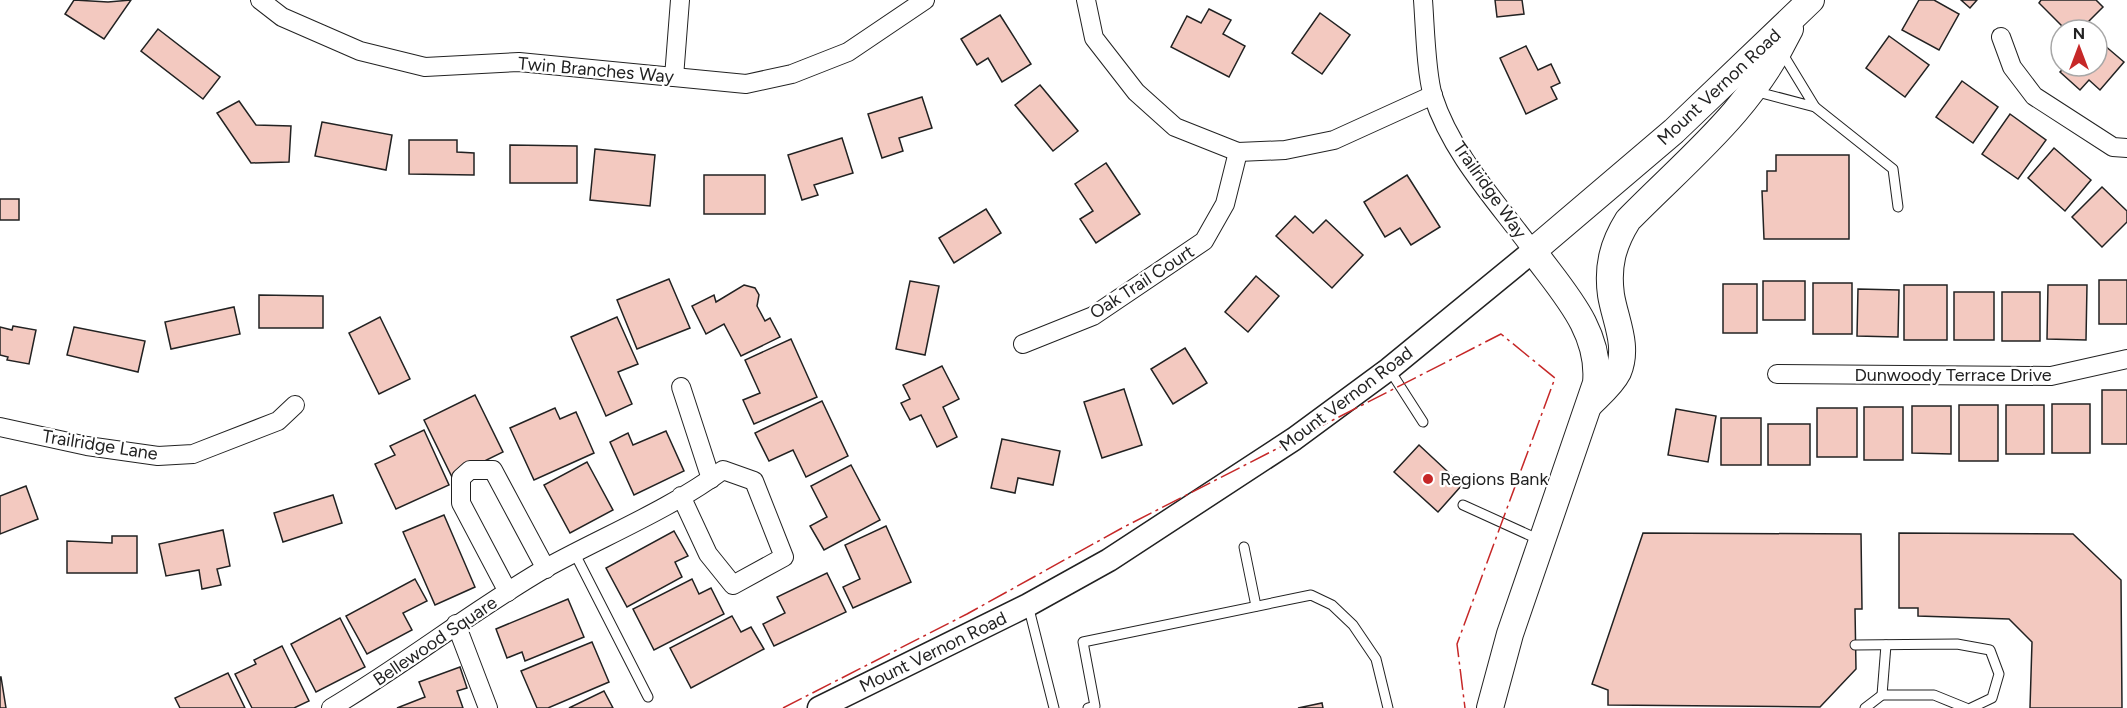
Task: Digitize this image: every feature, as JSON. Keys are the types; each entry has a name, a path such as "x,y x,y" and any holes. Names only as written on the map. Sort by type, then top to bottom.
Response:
{"main road":[{"path":"1588,406 1609,385 1622,360 1622,346 1610,279 1613,249 1619,234 1628,220 1727,124 1780,50 1803,7"},
{"name":"Mount Vernon Road","path":"1533,251 1674,131 1803,7"},
{"path":"1490,708 1510,633 1588,406 1597,370 1593,345 1583,321 1533,251"}],"street":[{"name":"Twin Branches Way","path":"260,0 282,17 360,51 425,67 519,62 746,84 792,74 848,52 925,0"},
{"path":"674,76 680,0"},
{"path":"1086,0 1094,38 1136,92 1175,127 1238,152 1285,150 1334,140 1433,95"},
{"name":"Trailridge Way","path":"1423,0 1433,95 1451,136 1533,251"},
{"path":"2001,37 2012,67 2034,96 2113,147 2127,148"},
{"name":"Oak Trail Court","path":"1023,344 1093,316 1204,241 1225,204 1238,152"},
{"name":"Mount Vernon Road","path":"819,708 1028,605 1109,560 1294,439 1389,369 1533,251"},
{"name":"Dunwoody Terrace Drive","path":"1777,374 2051,376 2127,359"},
{"path":"681,387 711,479"},
{"name":"Trailridge Lane","path":"0,427 87,446 158,456 193,454 278,421 296,405"},
{"name":"Bellewood Square","path":"508,592 461,503 461,478 470,470 493,470 546,568"},
{"name":"Bellewood Square","path":"331,708 456,624 546,568 681,496 723,470 754,481 784,557 734,585 708,554 681,496"},
{"path":"456,624 488,708"}],"lane":[{"path":"1780,50 1815,107 1893,169 1898,207"},
{"path":"1752,91 1815,107"},
{"path":"1389,369 1423,422"},
{"path":"1463,505 1541,541"},
{"path":"1244,547 1256,606"},
{"path":"575,554 648,698"},
{"path":"1088,708 1095,706 1083,642 1311,595 1332,605 1353,625 1376,659 1388,708"},
{"path":"1028,605 1054,708"},
{"path":"1855,645 1957,644 1990,650 1999,674 1992,698 1971,708"},
{"path":"1882,695 1886,645"},
{"path":"1865,708 1882,695 1934,695 1966,708"}],"building":[{"path":"74,0 108,2 131,0 104,39 65,14"},
{"path":"1495,0 1522,0 1524,14 1497,17"},
{"path":"1919,0 1934,0 1959,14 1939,50 1902,30"},
{"path":"1961,0 1977,0 1970,8"},
{"path":"2041,0 2096,0 2103,7 2092,18 2054,18 2039,3"},
{"path":"1209,9 1231,20 1223,34 1245,46 1229,77 1171,47 1187,16 1201,23"},
{"path":"1320,13 1350,35 1322,74 1292,53"},
{"path":"1000,15 1031,64 1002,82 988,58 977,65 961,39"},
{"path":"158,29 220,77 203,99 141,51"},
{"path":"1889,36 1929,65 1905,97 1866,68"},
{"path":"1526,46 1538,70 1551,64 1560,83 1551,87 1557,99 1526,114 1500,58"},
{"path":"2109,49 2124,62 2100,90 2089,80 2080,90 2067,78 2109,78"},
{"path":"1962,81 1998,107 1973,143 1936,117"},
{"path":"1040,85 1078,131 1053,151 1015,105"},
{"path":"922,97 932,128 899,138 903,151 882,158 868,114"},
{"path":"239,101 256,125 291,126 289,162 251,163 217,113"},
{"path":"2010,114 2046,140 2018,179 1982,154"},
{"path":"322,122 392,135 386,170 315,156"},
{"path":"842,138 853,173 814,185 818,195 802,200 788,155"},
{"path":"409,140 457,140 457,152 474,153 474,175 409,174"},
{"path":"510,145 577,146 577,183 510,183"},
{"path":"2054,148 2091,180 2065,211 2028,178"},
{"path":"595,149 655,155 650,206 590,200"},
{"path":"1776,155 1849,155 1849,239 1764,239 1762,191 1767,191 1767,171 1776,171"},
{"path":"1106,163 1140,214 1096,243 1080,219 1093,211 1075,184"},
{"path":"704,175 765,175 765,214 704,214"},
{"path":"1407,175 1440,227 1411,245 1400,228 1385,237 1364,202"},
{"path":"2102,187 2127,211 2127,222 2102,247 2072,217"},
{"path":"0,199 19,199 19,220 0,220"},
{"path":"986,209 1001,233 954,263 939,238"},
{"path":"1295,216 1313,233 1326,220 1363,255 1332,288 1276,236"},
{"path":"1256,276 1279,296 1248,332 1225,312"},
{"path":"669,279 690,328 637,349 617,300"},
{"path":"2099,280 2127,280 2127,324 2099,324"},
{"path":"910,281 939,286 925,355 896,349"},
{"path":"1763,281 1805,281 1805,320 1763,320"},
{"path":"1813,283 1852,283 1852,334 1813,334"},
{"path":"1723,284 1757,284 1757,333 1723,333"},
{"path":"744,285 755,288 759,295 757,306 765,321 770,318 780,337 741,356 724,324 706,334 692,306 714,295 716,302"},
{"path":"1904,285 1947,285 1947,340 1904,340"},
{"path":"2048,285 2087,285 2086,340 2047,339"},
{"path":"1858,289 1899,290 1898,337 1857,336"},
{"path":"1954,292 1994,292 1994,340 1954,340"},
{"path":"2002,292 2040,292 2040,341 2002,341"},
{"path":"259,295 323,296 323,328 259,328"},
{"path":"234,307 240,334 171,349 165,322"},
{"path":"380,317 410,379 379,394 349,333"},
{"path":"617,317 638,364 618,372 632,404 606,416 571,337"},
{"path":"13,326 36,330 29,364 7,360 8,357 0,355 0,327 12,330"},
{"path":"74,327 145,341 138,372 67,355"},
{"path":"791,339 817,397 754,424 743,400 760,393 745,360"},
{"path":"1185,348 1207,383 1173,404 1151,369"},
{"path":"942,366 959,399 943,407 957,437 937,447 921,415 910,420 901,403 910,399 903,385"},
{"path":"1124,389 1142,445 1102,458 1084,402"},
{"path":"2102,390 2127,390 2127,444 2102,444"},
{"path":"475,395 503,452 452,477 424,420"},
{"path":"822,401 848,456 806,477 793,450 769,461 755,433"},
{"path":"2052,404 2090,404 2090,453 2052,453"},
{"path":"1959,405 1998,405 1998,461 1959,461"},
{"path":"2006,405 2044,405 2044,454 2006,454"},
{"path":"1912,406 1951,406 1951,454 1912,453"},
{"path":"1864,407 1903,407 1903,460 1864,460"},
{"path":"555,408 560,419 576,412 594,453 534,480 510,428"},
{"path":"1817,408 1857,408 1857,457 1817,457"},
{"path":"1676,409 1716,416 1708,462 1668,455"},
{"path":"1721,418 1761,418 1761,465 1721,465"},
{"path":"1768,424 1810,424 1810,465 1768,465"},
{"path":"424,430 449,485 396,509 375,464 395,455 390,446"},
{"path":"666,431 684,471 634,495 610,442 628,433 633,445"},
{"path":"1002,439 1060,451 1053,485 1018,478 1015,493 991,488"},
{"name":"Regions Bank","path":"1419,445 1462,485 1438,512 1394,472"},
{"path":"587,462 613,510 570,533 544,485"},
{"path":"851,465 880,520 824,550 810,526 827,517 811,486"},
{"path":"26,486 38,519 0,534 0,496"},
{"path":"333,495 342,523 283,542 274,513"},
{"path":"444,515 475,587 435,605 403,532"},
{"path":"886,526 911,582 853,608 843,587 860,579 845,545"},
{"path":"223,530 230,566 217,569 221,585 202,589 199,570 166,576 159,544"},
{"path":"674,531 688,556 675,562 682,577 627,607 606,568"},
{"path":"1643,533 1861,534 1862,609 1855,609 1856,669 1820,707 1608,705 1608,690 1592,684"},
{"path":"1899,533 2073,534 2121,580 2122,708 2030,708 2032,642 2009,619 1918,616 1918,608 1899,608"},
{"path":"112,536 137,536 137,573 67,573 67,541 112,543"},
{"path":"827,573 846,612 774,646 763,624 785,613 777,597"},
{"path":"415,579 427,601 403,613 412,630 367,654 346,616"},
{"path":"692,579 699,594 711,588 724,614 654,650 633,609"},
{"path":"568,599 584,637 525,661 522,652 507,658 496,629"},
{"path":"732,616 741,632 751,627 764,649 691,688 670,648"},
{"path":"340,618 365,667 316,692 291,644"},
{"path":"592,642 609,682 548,708 537,708 521,671"},
{"path":"282,646 309,701 294,708 252,708 235,674 256,664 254,660"},
{"path":"460,667 467,688 457,691 463,708 397,708 425,697 419,682"},
{"path":"228,673 245,708 180,708 175,698"},
{"path":"1,677 6,708 0,708"},
{"path":"604,691 613,708 569,708"},
{"path":"1322,703 1323,708 1298,708"}],"power":[{"path":"783,708 967,614 1122,528 1501,334 1555,378 1457,644 1465,708"}],"place":[{"name":"Regions Bank","path":"1428,479"}]}
